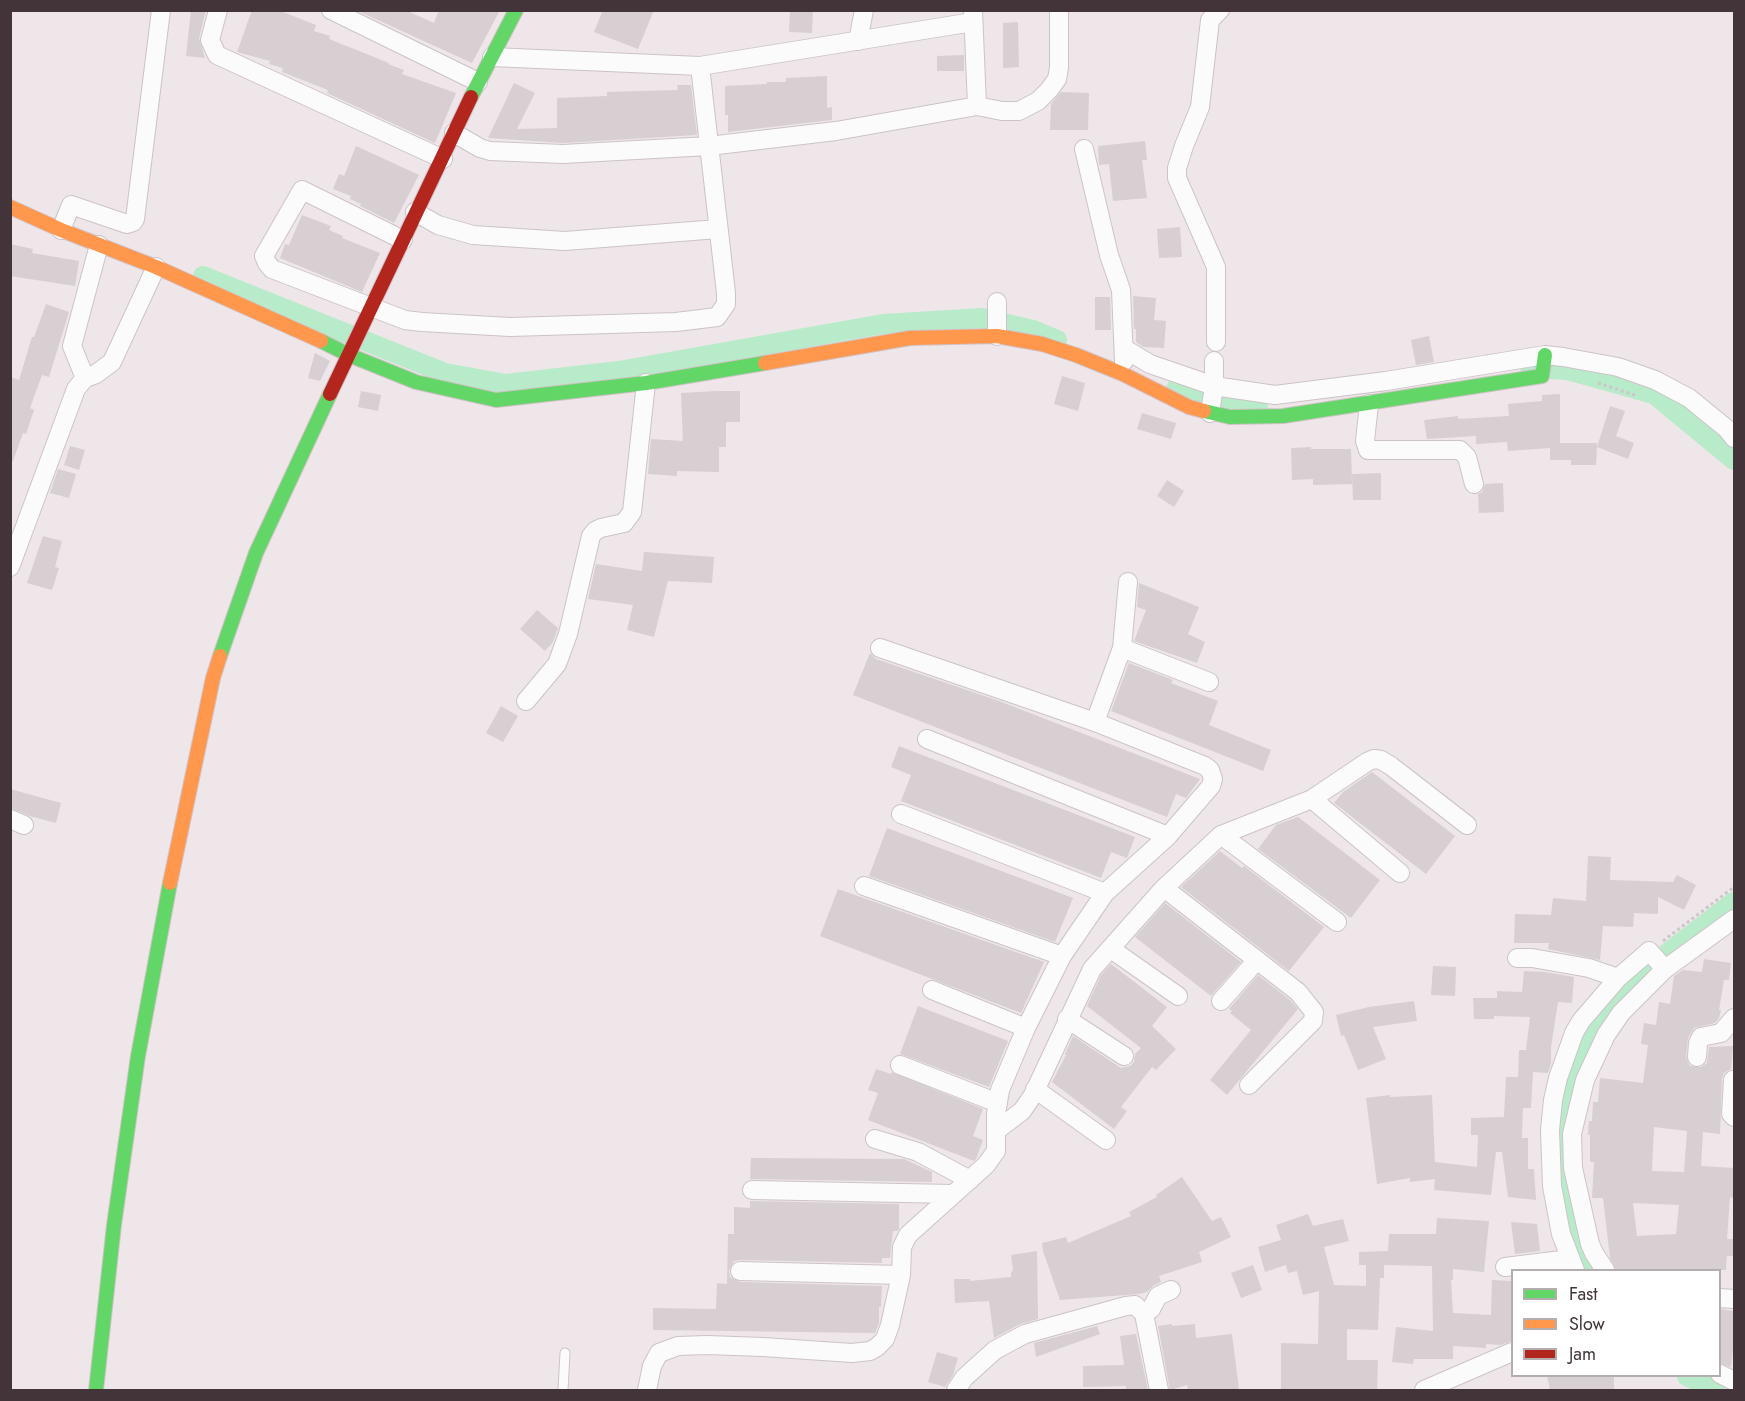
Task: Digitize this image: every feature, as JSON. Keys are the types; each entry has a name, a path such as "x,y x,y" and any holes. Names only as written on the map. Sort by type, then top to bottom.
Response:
{"street":[{"path":"64,221 71,205 76,205 127,224 133,222 141,183 161,10"},
{"path":"218,10 210,40 217,54 442,159"},
{"path":"331,10 478,82"},
{"path":"96,1390 114,1225 138,1056 177,842 213,678 256,553 415,212 516,10"},
{"path":"858,41 864,10"},
{"path":"454,133 480,148 500,153 563,154 709,146 836,131 977,106 1002,111 1019,111 1038,101 1058,79 1059,10"},
{"path":"1216,342 1216,267 1177,178 1177,168 1200,107 1210,20 1220,10"},
{"path":"492,57 700,66 858,41 973,16 977,106"},
{"path":"403,240 302,190 264,255 272,268 369,310 405,320 510,327 676,322 710,319 721,313 726,304 700,66"},
{"path":"1084,149 1109,255 1121,290 1124,362"},
{"path":"10,207 64,221 99,245 156,267 333,346 351,350 416,382 496,400 646,383 997,321 1042,344 1076,355 1150,364 1212,399 1230,417 1283,417 1542,376 1544,363"},
{"path":"415,212 438,225 473,234 565,241 718,229"},
{"path":"85,378 72,346 99,245"},
{"path":"10,567 76,389 85,378 96,374 112,362 156,267"},
{"path":"1212,399 1214,361"},
{"path":"1124,362 1189,407 1212,399 1297,393 1544,363 1618,367 1655,380 1689,398 1727,429 1734,438"},
{"path":"526,701 558,664 568,634 591,536 601,528 624,523 632,512 646,383"},
{"path":"1369,404 1365,441 1368,450 1460,450 1467,457 1474,484"},
{"path":"1095,722 1122,648 1128,582"},
{"path":"647,1390 652,1366 659,1353 678,1346 763,1347 852,1353 870,1351 885,1339 901,1275 902,1247 908,1235 991,1160 996,1150 996,1114 1000,1090 1026,1028 1062,957 1105,893 1168,836 1211,786 1213,779 1210,770 1205,766 1095,722 880,648"},
{"path":"1122,648 1209,682"},
{"path":"927,739 1168,836"},
{"path":"997,1130 1022,1111 1035,1089 1092,969 1164,888 1221,835 1312,800 1374,759 1381,760 1467,825"},
{"path":"1312,800 1400,873"},
{"path":"901,814 1105,893"},
{"path":"1221,835 1337,922"},
{"path":"864,886 1062,957"},
{"path":"1164,888 1298,992 1314,1012 1312,1021 1249,1085"},
{"path":"1505,1267 1572,1264 1561,1234 1552,1186 1550,1158 1552,1100 1574,1033 1581,1021 1618,978 1733,923"},
{"path":"1111,949 1178,996"},
{"path":"1517,958 1532,958 1589,968 1618,978"},
{"path":"1221,1001 1257,960"},
{"path":"1604,1269 1590,1244 1575,1181 1572,1134 1585,1080 1606,1035 1657,960"},
{"path":"932,990 1026,1028"},
{"path":"1697,1058 1698,1043 1701,1037 1721,1033 1734,1018"},
{"path":"1067,1019 1124,1056"},
{"path":"900,1065 998,1102"},
{"path":"1733,1080 1731,1114 1734,1117"},
{"path":"1035,1089 1106,1140"},
{"path":"875,1139 918,1152 970,1180"},
{"path":"752,1190 952,1194"},
{"path":"740,1270 901,1275"},
{"path":"1144,1314 1151,1309 1158,1296 1171,1290"},
{"path":"956,1390 964,1378 995,1350 1025,1334 1135,1305 1144,1314 1159,1390"},
{"path":"1424,1390 1465,1382 1511,1353"}],"lane":[{"path":"563,1390 565,1353"}],"path":[{"path":"1593,382 1637,396"},
{"path":"1657,960 1734,887"}],"building":[{"path":"191,10 206,10 199,38 205,58 186,56"},
{"path":"252,10 278,10 316,25 314,31 330,36 329,39 404,70 402,74 456,93 435,143 327,93 328,90 282,72 283,68 269,64 270,61 237,52"},
{"path":"405,10 434,23 439,10 499,12 472,63 358,11"},
{"path":"603,10 654,10 638,49 594,32"},
{"path":"790,10 813,10 812,33 789,32"},
{"path":"1018,22 1019,67 1003,68 1003,23"},
{"path":"964,55 964,71 937,71 937,56"},
{"path":"827,76 827,108 832,107 832,120 728,132 728,115 725,115 725,86 767,84 767,82 786,82 786,78"},
{"path":"514,83 535,93 517,129 557,128 557,98 607,96 607,92 678,90 677,85 691,85 697,135 563,143 488,138"},
{"path":"1061,92 1089,93 1088,130 1050,130 1051,104"},
{"path":"1145,141 1147,160 1142,160 1147,198 1113,201 1109,164 1099,165 1098,146"},
{"path":"356,146 419,175 394,223 360,206 361,204 350,199 351,196 333,189 339,174 344,176"},
{"path":"302,215 331,226 329,230 343,236 342,238 380,253 362,292 280,258 285,244 289,245"},
{"path":"1180,227 1182,257 1159,258 1157,229"},
{"path":"10,244 33,249 32,253 79,261 75,286 10,276"},
{"path":"1133,296 1156,298 1154,320 1166,321 1164,348 1143,347 1136,342"},
{"path":"1095,297 1110,297 1111,330 1095,330"},
{"path":"46,304 69,312 49,377 42,375 30,408 34,410 26,434 23,433 13,461 10,461 10,377 19,380 32,337 34,337"},
{"path":"1429,336 1434,362 1416,365 1411,340"},
{"path":"315,353 330,361 320,381 308,378"},
{"path":"1062,376 1085,383 1078,411 1054,404"},
{"path":"361,391 381,395 378,411 358,407"},
{"path":"740,391 740,422 726,422 726,447 719,447 719,472 677,471 677,476 648,474 651,439 683,441 681,393"},
{"path":"1560,394 1560,443 1597,443 1596,465 1571,465 1571,460 1550,460 1550,448 1508,451 1507,442 1476,444 1476,436 1427,439 1424,420 1458,416 1458,419 1509,416 1508,404 1542,401 1542,395"},
{"path":"1610,406 1625,411 1616,436 1634,443 1628,459 1597,447"},
{"path":"1142,413 1176,423 1171,439 1137,429"},
{"path":"70,446 85,450 79,470 64,465"},
{"path":"1311,447 1311,449 1351,449 1352,484 1313,485 1313,479 1292,480 1291,448"},
{"path":"58,469 76,474 69,498 50,493"},
{"path":"1381,473 1381,500 1353,500 1352,474"},
{"path":"1167,480 1184,491 1174,507 1157,496"},
{"path":"1503,483 1504,512 1479,513 1478,494 1482,492 1485,484"},
{"path":"43,536 62,541 55,567 59,568 52,590 27,583"},
{"path":"644,552 714,557 712,583 668,581 654,637 627,630 633,605 588,599 596,564 642,571"},
{"path":"1139,583 1199,607 1188,634 1205,642 1197,663 1134,641 1146,610 1137,607"},
{"path":"537,610 558,628 553,642 545,651 520,629"},
{"path":"870,653 876,659 999,701 1200,779 1186,798 1176,794 1167,817 853,695"},
{"path":"1129,663 1173,680 1171,683 1218,701 1209,725 1271,750 1263,771 1111,711"},
{"path":"501,706 518,716 503,742 486,733"},
{"path":"899,746 1135,837 1127,858 1111,852 1101,878 901,801 911,775 891,767"},
{"path":"1372,772 1455,836 1426,874 1334,803 1343,792"},
{"path":"10,789 61,803 56,823 10,808"},
{"path":"1298,817 1380,880 1351,918 1258,849 1276,825"},
{"path":"887,828 1073,898 1055,942 869,876"},
{"path":"1220,851 1242,868 1244,866 1324,927 1289,971 1181,887"},
{"path":"1588,856 1611,857 1610,880 1673,882 1677,875 1696,885 1684,910 1658,897 1658,914 1634,913 1633,927 1603,926 1600,960 1548,949 1549,943 1514,943 1515,914 1551,915 1553,898 1586,901"},
{"path":"838,889 1044,962 1021,1013 820,936"},
{"path":"1165,903 1241,962 1211,996 1135,937"},
{"path":"1704,959 1731,963 1729,980 1724,980 1719,1018 1715,1023 1694,1028 1688,1038 1686,1057 1690,1066 1701,1067 1707,1063 1709,1047 1733,1046 1731,1069 1724,1073 1722,1079 1720,1134 1703,1132 1701,1166 1734,1168 1733,1198 1730,1197 1727,1239 1734,1239 1734,1256 1727,1256 1726,1270 1616,1269 1610,1258 1603,1198 1592,1198 1594,1162 1590,1162 1590,1135 1588,1135 1589,1121 1592,1121 1593,1102 1598,1102 1600,1078 1643,1083 1648,1045 1641,1044 1644,1023 1656,1025 1659,1002 1670,1004 1674,976 1683,970 1702,972","holes":["1654,1127 1687,1131 1684,1172 1652,1171","1633,1203 1679,1205 1676,1234 1637,1236"]},
{"path":"1111,964 1167,1007 1152,1026 1176,1049 1156,1070 1152,1067 1121,1107 1127,1111 1114,1129 1052,1082 1073,1036 1121,1068 1130,1066 1134,1062 1135,1054 1141,1048 1087,1006 1101,975"},
{"path":"1433,966 1456,967 1455,996 1431,995"},
{"path":"1524,971 1574,977 1572,1003 1558,1002 1548,1073 1533,1072 1531,1108 1523,1108 1522,1138 1528,1138 1528,1169 1534,1169 1536,1200 1508,1197 1502,1152 1496,1152 1491,1195 1434,1190 1435,1179 1410,1182 1410,1178 1377,1184 1366,1098 1390,1095 1390,1097 1432,1095 1435,1162 1477,1167 1478,1135 1471,1135 1471,1118 1504,1117 1506,1077 1518,1077 1519,1050 1526,1050 1530,1017 1494,1016 1494,1019 1474,1019 1473,998 1497,998 1497,991 1522,992"},
{"path":"1258,975 1298,1009 1227,1095 1210,1080 1251,1030 1230,1013 1232,1011 1229,1009"},
{"path":"1414,1001 1417,1021 1373,1027 1386,1059 1358,1070 1344,1035 1341,1036 1336,1015 1369,1007"},
{"path":"918,1006 1008,1041 989,1087 900,1054"},
{"path":"876,1069 891,1074 892,1072 983,1109 973,1136 983,1140 976,1159 974,1161 868,1120 878,1093 868,1090"},
{"path":"751,1158 904,1159 932,1172 932,1182 750,1179"},
{"path":"1182,1177 1212,1221 1221,1217 1231,1237 1199,1252 1202,1262 1159,1276 1161,1282 1147,1292 1060,1300 1042,1243 1066,1237 1068,1243 1131,1216 1129,1212 1157,1197 1156,1195"},
{"path":"750,1201 899,1204 899,1229 893,1231 890,1258 882,1258 882,1263 740,1260 734,1261 729,1270 730,1277 740,1282 882,1286 879,1323 875,1333 653,1330 653,1308 716,1309 717,1283 727,1284 728,1234 734,1234 734,1207 750,1208"},
{"path":"1308,1214 1313,1226 1343,1219 1349,1241 1324,1247 1334,1285 1366,1286 1366,1265 1359,1265 1359,1252 1388,1251 1389,1234 1436,1234 1437,1218 1489,1221 1484,1272 1453,1269 1453,1280 1451,1280 1453,1313 1491,1315 1492,1280 1511,1281 1511,1341 1500,1345 1486,1344 1486,1348 1453,1346 1453,1359 1414,1359 1413,1364 1392,1362 1396,1327 1433,1331 1432,1266 1384,1265 1384,1278 1380,1278 1378,1330 1347,1329 1347,1360 1378,1360 1377,1390 1281,1390 1281,1343 1318,1344 1319,1291 1303,1295 1297,1271 1288,1273 1286,1265 1265,1272 1258,1247 1281,1240 1276,1225"},
{"path":"1511,1222 1537,1224 1540,1251 1515,1254"},
{"path":"1037,1251 1038,1319 1020,1324 994,1338 989,1301 955,1303 954,1279 970,1279 970,1281 1011,1277 1013,1271 1011,1255"},
{"path":"1253,1265 1262,1290 1241,1298 1231,1273"},
{"path":"1721,1309 1734,1311 1731,1367 1721,1364"},
{"path":"1172,1324 1172,1326 1195,1324 1196,1338 1232,1334 1239,1390 1188,1390 1187,1385 1170,1390 1158,1326"},
{"path":"1097,1326 1100,1334 1036,1357 1034,1343"},
{"path":"1136,1334 1148,1390 1126,1390 1126,1386 1083,1387 1083,1366 1124,1365 1120,1336"},
{"path":"937,1352 958,1358 953,1375 945,1387 928,1382"},
{"path":"1547,1377 1614,1377 1614,1390 1550,1390"}],"waterway":[{"path":"203,276 445,373 506,384 619,371 883,324 982,318 1033,330 1057,340"},
{"path":"1530,368 1568,370 1654,394 1734,460"},
{"path":"1176,389 1192,396 1247,408 1258,407"},
{"path":"1590,1269 1577,1247 1561,1158 1573,1083 1605,1012 1643,972 1734,902"},
{"path":"1689,1377 1715,1390"}],"traffic: fast":[{"path":"471,97 516,10"},
{"path":"321,341 416,382 496,400 646,383 765,363"},
{"path":"1204,411 1230,417 1283,416 1542,376 1545,355"},
{"path":"220,656 256,553 330,394"},
{"path":"96,1390 114,1225 138,1056 170,883"}],"traffic: slow":[{"path":"10,207 61,230 156,267 321,341"},
{"path":"765,363 910,338 997,336 1042,344 1076,355 1123,374 1189,407 1204,411"},
{"path":"170,883 213,678 220,656"}],"traffic: jam":[{"path":"330,394 471,97"}]}
